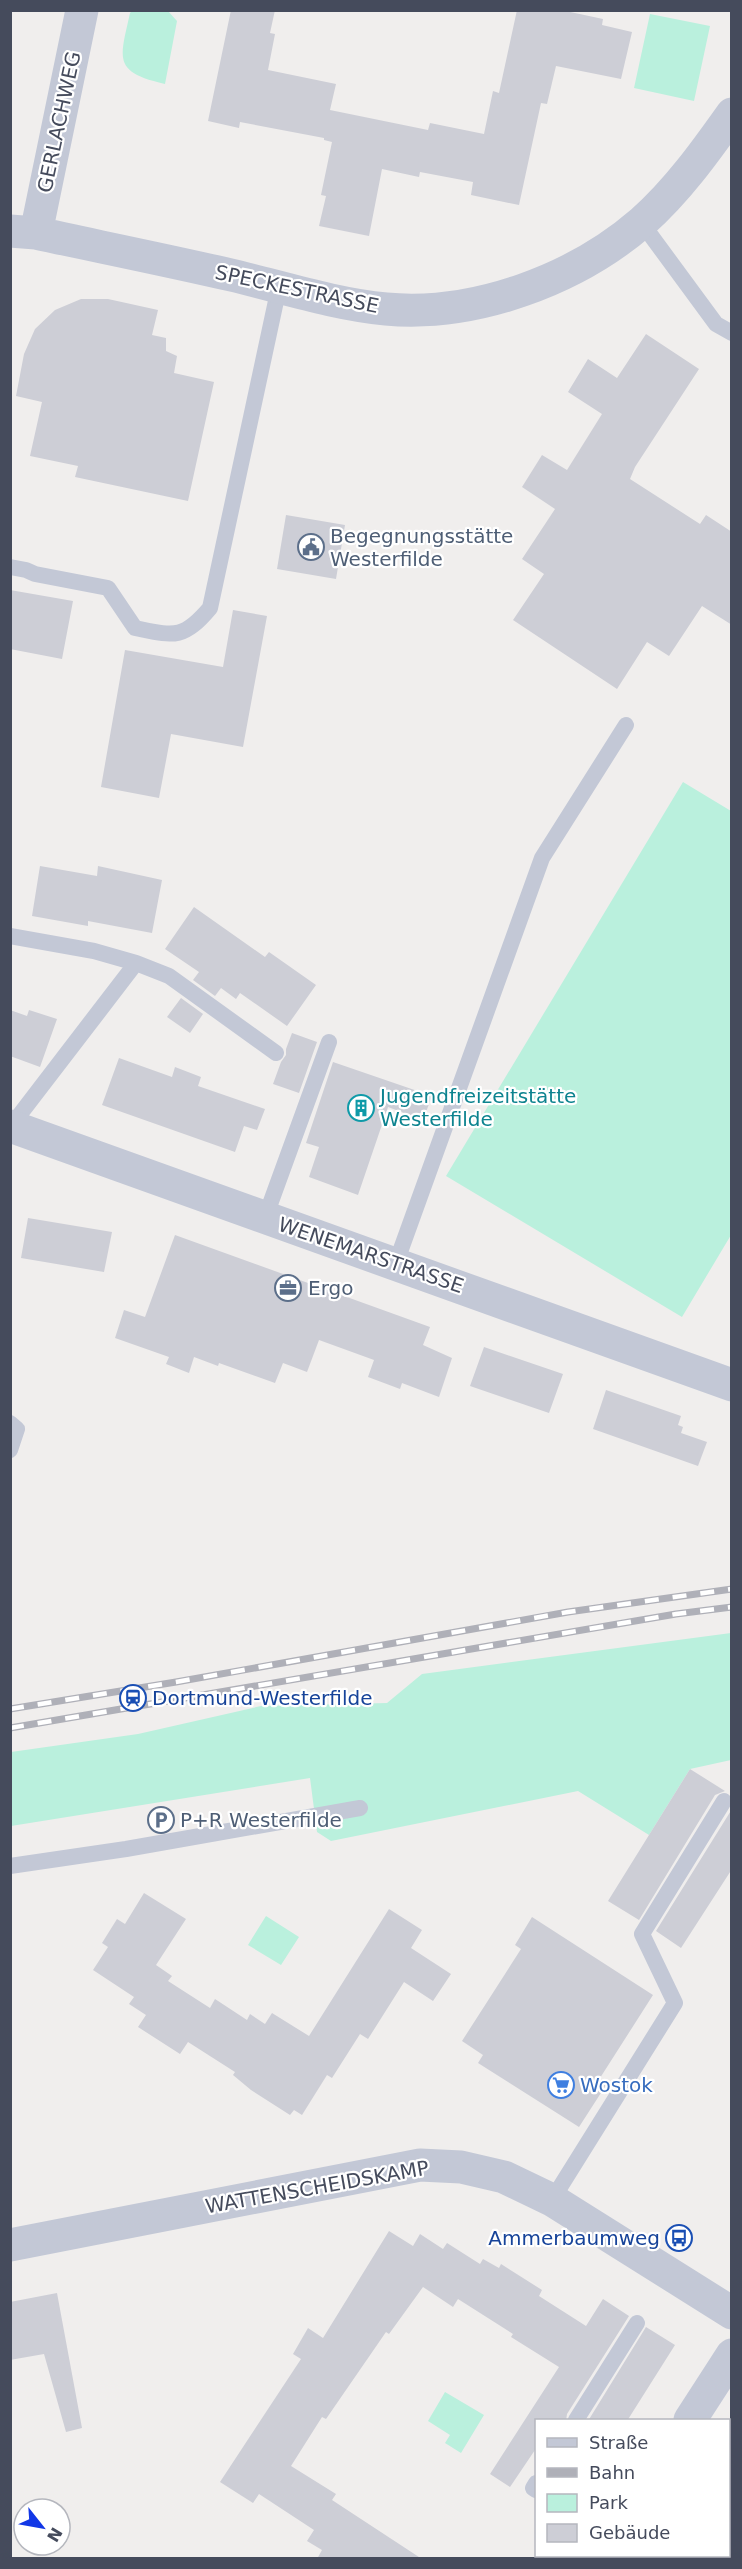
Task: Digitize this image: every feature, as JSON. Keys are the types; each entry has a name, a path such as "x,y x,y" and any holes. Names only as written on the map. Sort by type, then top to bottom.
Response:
{"street":[{"name":"GERLACHWEG","path":"23,232 82,10"},
{"name":"SPECKESTRASSE","path":"23,232 345,303 387,309 435,310 491,300 542,284 586,261 641,222 684,177 732,114"},
{"name":"WENEMARSTRASSE","path":"11,1126 732,1385"},
{"name":"WATTENSCHEIDSKAMP","path":"10,2245 420,2165 461,2167 504,2177 552,2200 732,2313"},
{"path":"691,2419 732,2355"}],"lane":[{"path":"641,222 716,324 732,333"},
{"path":"10,567 108,588 135,628 177,633 194,627 210,608 279,287"},
{"path":"396,1263 542,858 626,725"},
{"path":"10,936 94,951 136,963 169,976 276,1053"},
{"path":"11,1126 136,963"},
{"path":"265,1218 329,1042"},
{"path":"10,1423 17,1429 10,1450"},
{"path":"552,2200 675,2003 642,1934 724,1801"},
{"path":"10,1866 126,1849 360,1808"},
{"path":"577,2419 638,2323"}],"green space":[{"path":"132,11 168,11 177,21 165,84 136,74 128,68 124,61 124,42"},
{"path":"650,14 710,26 694,101 634,88"},
{"path":"683,782 731,811 731,1235 682,1317 446,1176"},
{"path":"731,1633 731,1760 690,1769 649,1835 578,1791 331,1841 317,1832 310,1778 11,1826 11,1752 138,1734 261,1706 387,1703 422,1674"},
{"path":"266,1916 299,1937 281,1965 248,1945"},
{"path":"445,2392 484,2415 461,2453 445,2443 450,2435 428,2421"}],"building":[{"path":"231,10 275,10 270,33 275,34 268,70 336,84 330,110 428,130 430,123 484,134 493,91 499,93 517,10 561,10 603,19 602,25 632,32 621,79 556,66 547,104 541,103 519,205 471,195 473,182 420,172 419,177 382,169 369,236 319,226 326,196 321,195 332,142 324,138 240,122 239,128 208,121"},
{"path":"81,299 108,299 158,310 152,335 166,338 166,351 177,356 174,373 214,382 188,501 75,477 78,466 30,456 42,402 16,396 24,354 35,329 55,310"},
{"path":"646,334 699,369 635,467 630,479 700,524 706,515 732,532 732,625 702,606 669,656 647,642 617,689 513,620 544,574 522,559 555,509 522,487 542,455 567,470 602,414 568,392 588,359 617,378"},
{"name":"Begegnungsstätte Westerfilde","path":"286,515 345,525 336,579 277,569"},
{"path":"10,590 73,601 62,659 10,649"},
{"path":"233,610 267,616 243,747 171,734 159,798 101,787 125,650 223,667"},
{"path":"40,866 97,876 98,866 162,880 152,933 88,921 88,926 32,916"},
{"path":"194,907 265,957 269,952 316,985 287,1026 240,993 236,999 221,988 215,996 193,980 199,972 165,949"},
{"path":"181,998 203,1014 190,1033 167,1017"},
{"path":"10,1010 27,1016 29,1010 57,1019 40,1067 10,1056"},
{"path":"292,1033 317,1042 299,1093 273,1084 286,1055"},
{"path":"119,1058 172,1077 175,1067 201,1077 198,1086 265,1109 257,1130 244,1126 235,1152 102,1105"},
{"name":"Jugendfreizeitstätte Westerfilde","path":"333,1062 432,1096 423,1120 388,1107 358,1195 309,1177 319,1147 306,1143"},
{"path":"28,1218 112,1232 104,1272 21,1258"},
{"path":"175,1235 430,1327 423,1345 452,1358 439,1397 402,1383 400,1389 368,1377 374,1360 319,1340 307,1372 283,1363 275,1383 219,1363 218,1366 194,1357 189,1373 166,1364 169,1357 115,1338 124,1310 145,1317"},
{"path":"484,1347 563,1374 549,1413 470,1386"},
{"path":"606,1390 681,1416 678,1425 683,1427 681,1433 707,1442 698,1466 593,1429"},
{"path":"690,1769 725,1791 715,1795 639,1920 608,1901"},
{"path":"732,1809 732,1869 681,1948 656,1931"},
{"path":"144,1893 186,1919 156,1965 172,1976 168,1981 210,2008 215,1999 247,2020 250,2014 265,2024 272,2013 309,2036 389,1909 422,1930 411,1948 451,1974 433,2001 404,1982 368,2039 360,2034 332,2078 327,2075 302,2115 294,2110 290,2115 251,2090 233,2075 235,2072 188,2042 180,2054 138,2027 146,2015 129,2004 134,1997 93,1970 108,1947 102,1943 117,1919 125,1924"},
{"path":"532,1917 653,1995 600,2078 608,2082 579,2127 478,2063 483,2055 462,2041 521,1949 515,1945"},
{"path":"389,2231 413,2246 420,2234 443,2249 447,2243 480,2264 483,2259 499,2268 501,2264 542,2290 539,2296 586,2326 603,2299 629,2316 567,2414 566,2419 535,2419 535,2450 510,2487 490,2474 559,2367 511,2337 513,2334 458,2299 453,2307 423,2287 389,2334 386,2332 326,2419 322,2417 291,2466 336,2494 332,2500 422,2559 317,2559 322,2550 307,2541 314,2530 259,2494 253,2503 220,2482 301,2359 293,2354 308,2328 323,2338"},
{"path":"57,2293 82,2428 66,2432 44,2354 10,2360 10,2302"},
{"path":"646,2327 675,2345 628,2419 589,2419"}],"railway":[{"path":"10,1709 176,1682 568,1612 732,1589"},
{"path":"10,1728 676,1614 732,1607"}],"place":[{"name":"Begegnungsstätte Westerfilde","path":"311,547"},
{"name":"Jugendfreizeitstätte Westerfilde","path":"361,1108"},
{"name":"Ergo","path":"288,1288"},
{"name":"Dortmund-Westerfilde","path":"133,1698"},
{"name":"P+R Westerfilde","path":"161,1820"},
{"name":"Wostok","path":"561,2085"},
{"name":"Ammerbaumweg","path":"679,2238"}]}
